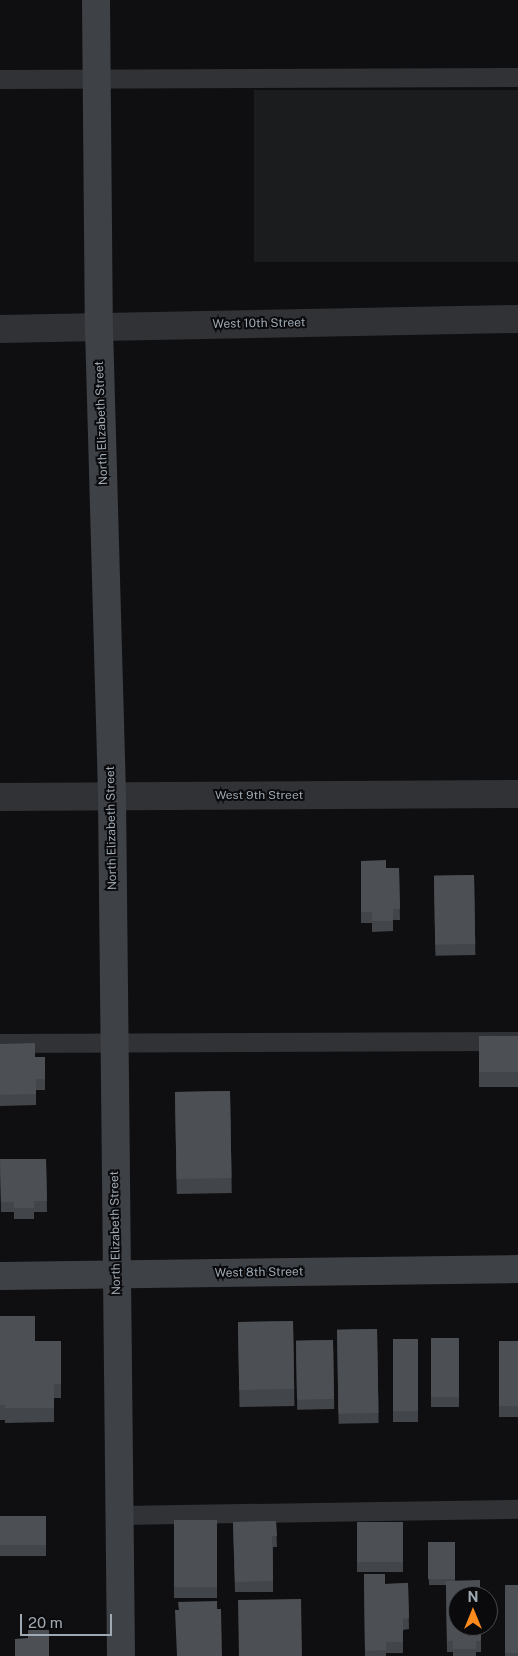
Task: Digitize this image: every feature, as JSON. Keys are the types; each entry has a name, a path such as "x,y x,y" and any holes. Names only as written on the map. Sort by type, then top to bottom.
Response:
{"main road":[{"name":"North Elizabeth Street","path":"96,0 99,328 112,797 121,1656"},
{"name":"West 8th Street","path":"0,1276 116,1276 518,1269"}],"street":[{"name":"West 10th Street","path":"0,329 518,319"},
{"name":"West 9th Street","path":"0,797 518,794"}],"lane":[{"path":"0,80 518,77"},
{"path":"0,1042 518,1041"},
{"path":"120,1515 518,1509"}],"shaded area":[{"path":"254,90 518,90 518,262 254,262"}],"building":[{"path":"386,860 386,868 399,868 400,909 393,909 393,921 372,921 372,912 361,912 361,861"},
{"path":"474,875 475,944 435,945 434,876"},
{"path":"479,1036 518,1036 518,1072 479,1072"},
{"path":"35,1043 35,1057 45,1057 45,1079 36,1079 36,1094 0,1095 0,1044"},
{"path":"230,1091 232,1178 177,1179 175,1092"},
{"path":"0,1159 46,1159 47,1201 34,1201 34,1208 14,1208 14,1202 1,1202"},
{"path":"0,1316 35,1316 35,1341 61,1341 61,1384 54,1384 54,1408 5,1408 5,1405 0,1405"},
{"path":"293,1321 294,1389 239,1390 238,1322"},
{"path":"377,1329 378,1413 338,1414 337,1330"},
{"path":"431,1338 459,1338 459,1397 431,1397"},
{"path":"393,1339 418,1339 418,1411 393,1411"},
{"path":"333,1340 334,1399 297,1400 296,1341"},
{"path":"499,1341 518,1341 518,1406 499,1406"},
{"path":"0,1516 46,1516 46,1545 0,1545"},
{"path":"174,1520 217,1520 217,1587 174,1587"},
{"path":"276,1521 277,1536 272,1536 273,1581 235,1582 233,1522"},
{"path":"357,1522 403,1522 403,1562 357,1562"},
{"path":"428,1542 455,1542 455,1579 428,1579"},
{"path":"364,1574 385,1574 385,1584 408,1583 409,1618 403,1619 403,1642 386,1642 386,1650 365,1651"},
{"path":"480,1580 480,1586 448,1586 448,1636 481,1636 481,1641 476,1641 476,1649 453,1649 453,1641 447,1641 446,1581"},
{"path":"505,1585 518,1585 518,1653 505,1653"},
{"path":"301,1599 302,1656 239,1656 238,1600"},
{"path":"217,1601 217,1609 221,1609 222,1656 177,1656 175,1610 179,1610 178,1602"},
{"path":"28,1630 49,1630 49,1656 15,1656 15,1639 28,1638"}]}
